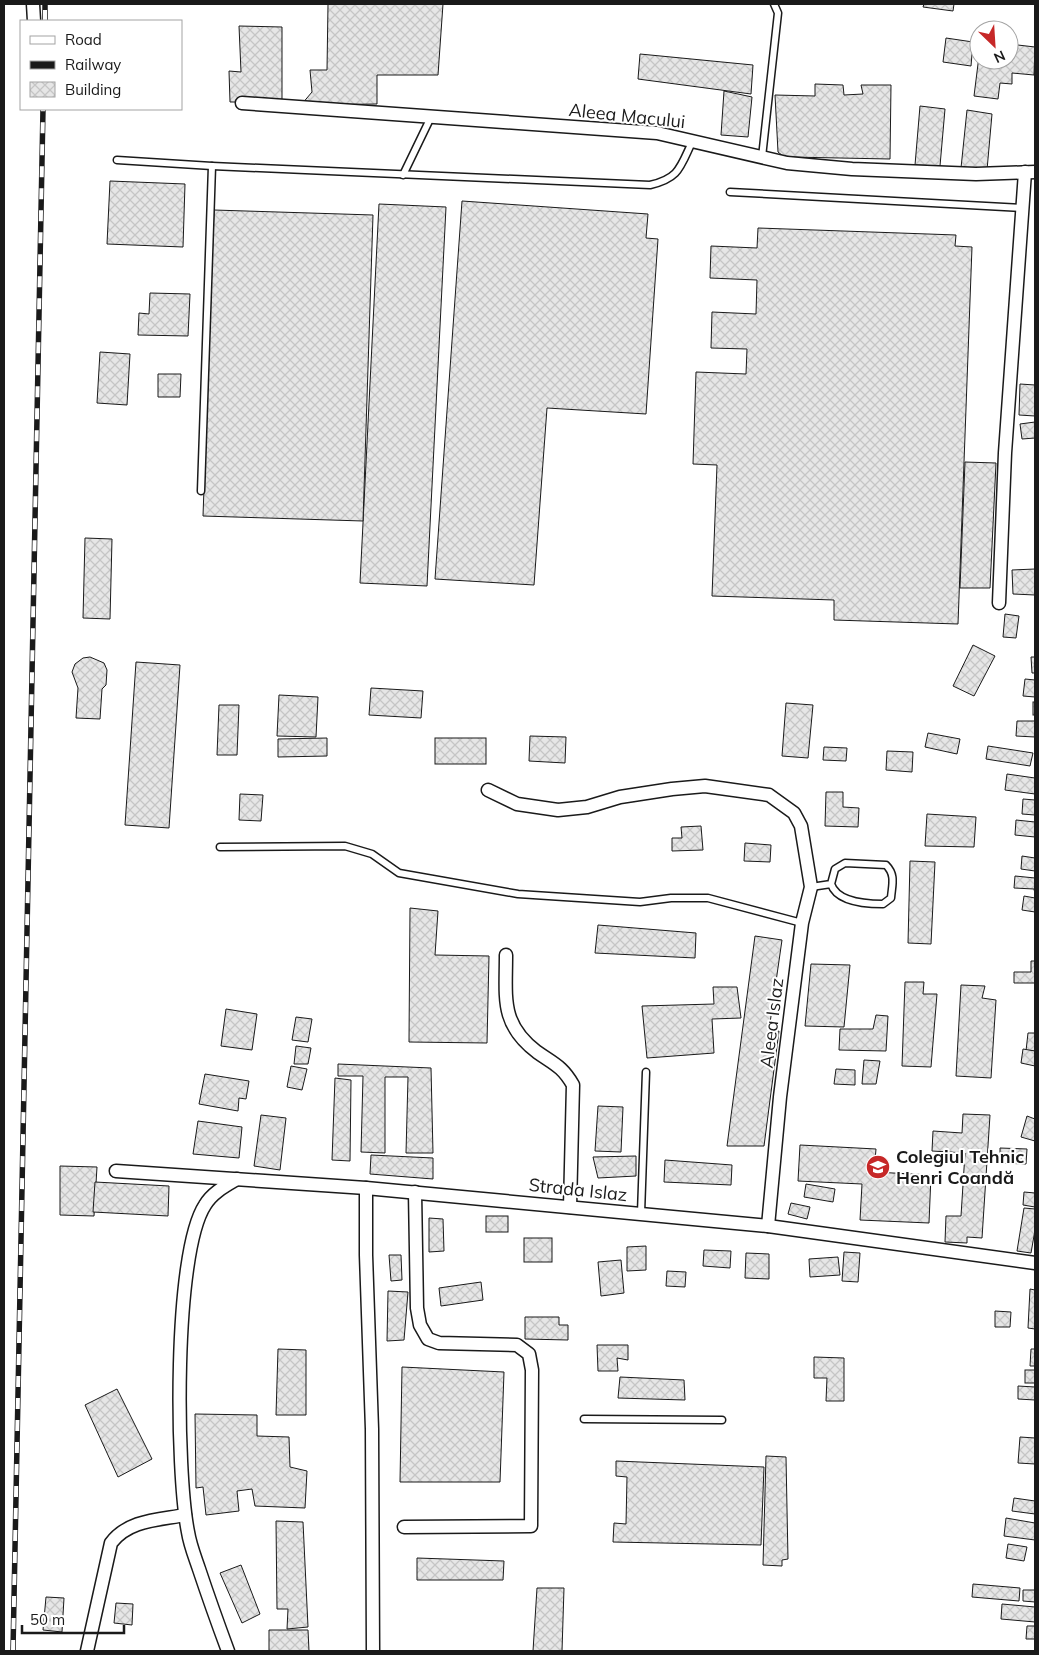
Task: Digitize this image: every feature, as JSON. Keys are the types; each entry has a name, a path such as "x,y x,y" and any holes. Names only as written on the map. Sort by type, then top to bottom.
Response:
{"street":[{"path":"33,4 34,20"},
{"name":"Aleea Macului","path":"242,103 656,133 787,163 852,169 976,174 1030,172"},
{"path":"999,603 1004,453 1023,208 1030,172"},
{"name":"Aleea Islaz","path":"488,790 517,804 558,810 587,807 620,797 705,786 769,795 783,802 794,813 801,826 811,887 802,923 780,1097 768,1226"},
{"path":"506,956 506,994 510,1020 521,1040 564,1070 573,1085 574,1108 570,1206"},
{"name":"Strada Islaz","path":"116,1171 366,1188 570,1206 768,1226 1035,1263"},
{"path":"228,1651 188,1535 183,1501 181,1357 188,1262 195,1228 204,1206 218,1191 237,1179"},
{"path":"366,1188 366,1255 372,1430 373,1651"},
{"path":"404,1527 531,1526 532,1370 529,1354 517,1345 439,1343 428,1339 420,1325 417,1308 415,1192"},
{"path":"87,1651 110,1543 129,1526 185,1515"}],"lane":[{"path":"762,157 778,13 774,4"},
{"path":"403,174 431,117"},
{"path":"117,160 650,186 667,181 676,174 693,140"},
{"path":"201,491 212,166"},
{"path":"730,192 1023,208"},
{"path":"220,846 345,846 372,854 399,873 518,894 640,902 670,898 708,898 802,923"},
{"path":"845,863 886,865 892,871 893,877 890,898 883,904 842,898 833,891 831,884 835,868 845,863"},
{"path":"811,887 831,884"},
{"path":"642,1214 646,1072"},
{"path":"584,1419 722,1420"}],"building":[{"path":"328,4 443,4 438,75 377,75 377,104 301,105 312,92 310,70 327,70"},
{"path":"924,4 954,4 953,11 923,7"},
{"path":"239,26 282,27 282,102 230,102 229,71 241,72"},
{"path":"946,38 969,41 969,66 943,62"},
{"path":"1019,45 1035,47 1034,75 1012,73 1012,84 1000,83 998,99 974,96 977,70 1019,70"},
{"path":"640,54 753,65 751,94 638,79"},
{"path":"815,84 843,85 844,95 863,94 861,85 891,85 890,159 789,157 783,156 778,152 775,95 815,96"},
{"path":"724,91 752,97 748,137 721,135"},
{"path":"920,106 945,109 940,166 915,165"},
{"path":"967,110 992,114 987,170 961,168"},
{"path":"110,181 185,184 183,247 107,244"},
{"path":"462,201 648,214 646,238 658,239 646,414 547,408 534,585 435,579"},
{"path":"379,204 446,207 427,586 360,583"},
{"path":"214,210 373,215 363,521 203,516"},
{"path":"758,228 956,235 955,246 972,247 958,624 834,620 834,600 712,596 717,465 693,464 696,372 746,374 747,349 711,348 712,312 756,314 757,280 710,278 711,246 757,248"},
{"path":"150,293 190,294 188,336 138,335 139,313 149,314"},
{"path":"100,352 130,354 127,405 97,403"},
{"path":"158,374 181,374 180,397 158,397"},
{"path":"1020,384 1035,385 1035,416 1019,415"},
{"path":"1035,422 1035,438 1022,439 1020,424"},
{"path":"965,462 996,463 990,588 960,588"},
{"path":"85,538 112,539 110,619 83,618"},
{"path":"1035,569 1035,595 1013,594 1012,570"},
{"path":"1005,614 1019,616 1016,638 1003,637"},
{"path":"973,645 995,656 974,696 953,686"},
{"path":"90,657 104,663 107,670 106,685 102,689 100,719 76,718 78,688 72,672 75,664 83,658"},
{"path":"1031,657 1035,657 1035,673 1032,673"},
{"path":"136,662 180,665 169,828 125,825"},
{"path":"1025,679 1035,680 1035,697 1023,696"},
{"path":"371,688 423,691 421,718 369,715"},
{"path":"279,695 318,697 316,737 277,736"},
{"path":"1033,702 1035,702 1035,715 1033,715"},
{"path":"786,703 813,705 808,758 782,756"},
{"path":"219,705 239,705 237,755 217,755"},
{"path":"1017,721 1035,721 1035,737 1016,736"},
{"path":"928,733 960,739 957,754 925,747"},
{"path":"530,736 566,737 565,763 529,761"},
{"path":"327,738 327,756 278,757 278,739"},
{"path":"435,738 486,738 486,764 435,764"},
{"path":"988,746 1033,753 1030,766 986,759"},
{"path":"824,747 847,748 846,761 823,760"},
{"path":"887,751 913,752 912,772 886,770"},
{"path":"1007,774 1035,778 1035,794 1005,790"},
{"path":"826,792 843,792 843,807 859,808 858,827 825,826"},
{"path":"240,794 263,795 261,821 239,820"},
{"path":"1023,799 1035,800 1035,815 1022,814"},
{"path":"927,814 976,817 974,847 925,846"},
{"path":"1016,820 1035,822 1035,837 1015,835"},
{"path":"701,826 703,850 672,851 672,838 682,838 681,827"},
{"path":"745,843 771,845 770,862 744,861"},
{"path":"1022,856 1035,858 1035,871 1021,869"},
{"path":"910,861 935,862 931,944 908,943"},
{"path":"1015,876 1035,878 1035,894 1034,889 1014,888"},
{"path":"1024,896 1035,898 1035,912 1022,910"},
{"path":"410,908 438,911 435,955 489,956 487,1043 409,1042"},
{"path":"598,925 696,933 695,958 595,953"},
{"path":"755,936 782,940 769,1030 779,1031 764,1146 727,1146"},
{"path":"1031,961 1035,961 1035,983 1014,983 1014,972 1031,972"},
{"path":"811,964 850,965 844,1027 805,1026"},
{"path":"905,982 924,982 923,994 937,994 931,1067 902,1066"},
{"path":"961,985 985,986 982,998 996,1000 991,1078 956,1076"},
{"path":"713,987 737,987 741,1018 712,1019 714,1053 647,1058 642,1006 714,1004"},
{"path":"226,1009 257,1014 252,1050 221,1046"},
{"path":"876,1015 888,1016 886,1051 839,1050 840,1029 873,1029"},
{"path":"296,1017 312,1019 308,1042 292,1040"},
{"path":"1028,1033 1035,1033 1035,1051 1026,1051"},
{"path":"296,1046 311,1048 308,1064 294,1064"},
{"path":"1023,1049 1035,1051 1035,1066 1021,1063"},
{"path":"864,1060 880,1061 876,1084 862,1084"},
{"path":"338,1064 431,1068 433,1153 406,1153 408,1077 385,1077 385,1153 361,1152 363,1076 338,1076"},
{"path":"291,1066 307,1069 302,1090 287,1087"},
{"path":"836,1069 855,1070 855,1085 834,1084"},
{"path":"205,1074 249,1081 246,1099 239,1098 238,1111 199,1104"},
{"path":"335,1078 351,1080 350,1161 332,1160"},
{"path":"598,1106 623,1107 621,1152 595,1151"},
{"path":"963,1114 990,1115 982,1238 967,1237 967,1243 945,1242 946,1216 961,1216 965,1153 932,1151 933,1131 962,1133"},
{"path":"261,1115 286,1118 280,1170 254,1166"},
{"path":"1027,1116 1035,1119 1035,1141 1021,1137"},
{"path":"198,1121 242,1127 239,1158 193,1154"},
{"path":"800,1145 876,1149 874,1172 931,1175 929,1223 860,1220 862,1184 798,1181"},
{"path":"1000,1148 1027,1149 1026,1164 1000,1163"},
{"path":"371,1155 433,1158 433,1179 370,1174"},
{"path":"636,1156 636,1176 598,1178 593,1157"},
{"path":"665,1160 732,1165 731,1185 664,1182"},
{"path":"60,1166 97,1167 94,1216 60,1215"},
{"path":"95,1182 169,1186 168,1216 93,1212"},
{"path":"806,1184 835,1189 833,1202 804,1197"},
{"path":"1024,1192 1035,1193 1035,1207 1023,1205"},
{"path":"791,1203 810,1207 807,1219 788,1214"},
{"path":"1024,1208 1035,1209 1035,1230 1031,1253 1017,1251"},
{"path":"486,1216 508,1216 508,1232 486,1232"},
{"path":"429,1218 443,1219 444,1251 429,1252"},
{"path":"524,1238 552,1238 552,1262 524,1262"},
{"path":"646,1246 646,1270 627,1271 627,1247"},
{"path":"704,1250 731,1251 730,1268 703,1266"},
{"path":"844,1252 860,1253 858,1282 842,1281"},
{"path":"746,1253 769,1254 769,1279 745,1278"},
{"path":"389,1255 401,1255 402,1280 391,1281"},
{"path":"838,1257 840,1275 810,1277 809,1259"},
{"path":"621,1260 624,1293 601,1296 598,1262"},
{"path":"667,1271 686,1272 685,1287 666,1286"},
{"path":"481,1282 483,1300 441,1306 439,1288"},
{"path":"1030,1289 1035,1290 1035,1329 1028,1328"},
{"path":"388,1291 408,1292 404,1340 387,1341"},
{"path":"995,1311 1011,1312 1010,1327 995,1327"},
{"path":"525,1317 559,1317 559,1325 568,1325 568,1340 525,1339"},
{"path":"597,1345 628,1345 628,1360 617,1358 618,1371 598,1371"},
{"path":"278,1349 306,1350 306,1415 276,1415"},
{"path":"1031,1349 1035,1349 1035,1366 1030,1366"},
{"path":"814,1357 844,1358 844,1401 826,1401 827,1378 814,1378"},
{"path":"402,1367 504,1372 500,1482 400,1482"},
{"path":"1025,1370 1035,1370 1035,1383 1025,1383"},
{"path":"620,1377 684,1380 685,1400 618,1398"},
{"path":"1018,1386 1035,1387 1035,1400 1018,1399"},
{"path":"117,1389 152,1459 118,1477 85,1405"},
{"path":"195,1414 257,1415 257,1436 289,1437 290,1467 307,1471 305,1508 255,1506 252,1489 237,1491 239,1511 206,1515 203,1487 196,1488"},
{"path":"1020,1437 1035,1438 1035,1464 1018,1463"},
{"path":"766,1456 786,1457 788,1559 782,1560 782,1566 763,1565"},
{"path":"616,1461 764,1467 761,1545 613,1542 614,1523 626,1524 627,1477 616,1476"},
{"path":"1014,1498 1035,1501 1035,1514 1012,1511"},
{"path":"1006,1518 1035,1523 1035,1540 1004,1536"},
{"path":"276,1521 303,1522 308,1627 287,1629 288,1609 277,1609"},
{"path":"1008,1544 1027,1547 1024,1561 1006,1558"},
{"path":"417,1558 504,1561 503,1580 417,1580"},
{"path":"241,1565 260,1614 242,1623 220,1573"},
{"path":"973,1584 1020,1588 1019,1601 972,1597"},
{"path":"537,1588 564,1588 562,1651 533,1651"},
{"path":"1023,1590 1035,1590 1035,1602 1023,1601"},
{"path":"46,1597 64,1598 62,1632 43,1630"},
{"path":"116,1603 133,1604 132,1625 114,1623"},
{"path":"1002,1604 1035,1607 1035,1622 1001,1619"},
{"path":"1027,1626 1035,1626 1035,1639 1026,1639"},
{"path":"269,1630 308,1630 309,1651 269,1651"}],"railway":[{"path":"45,4 45,20"},
{"path":"13,1651 43,110"}],"place":[{"name":"Colegiul Tehnic Henri Coandă","path":"878,1167"}]}
